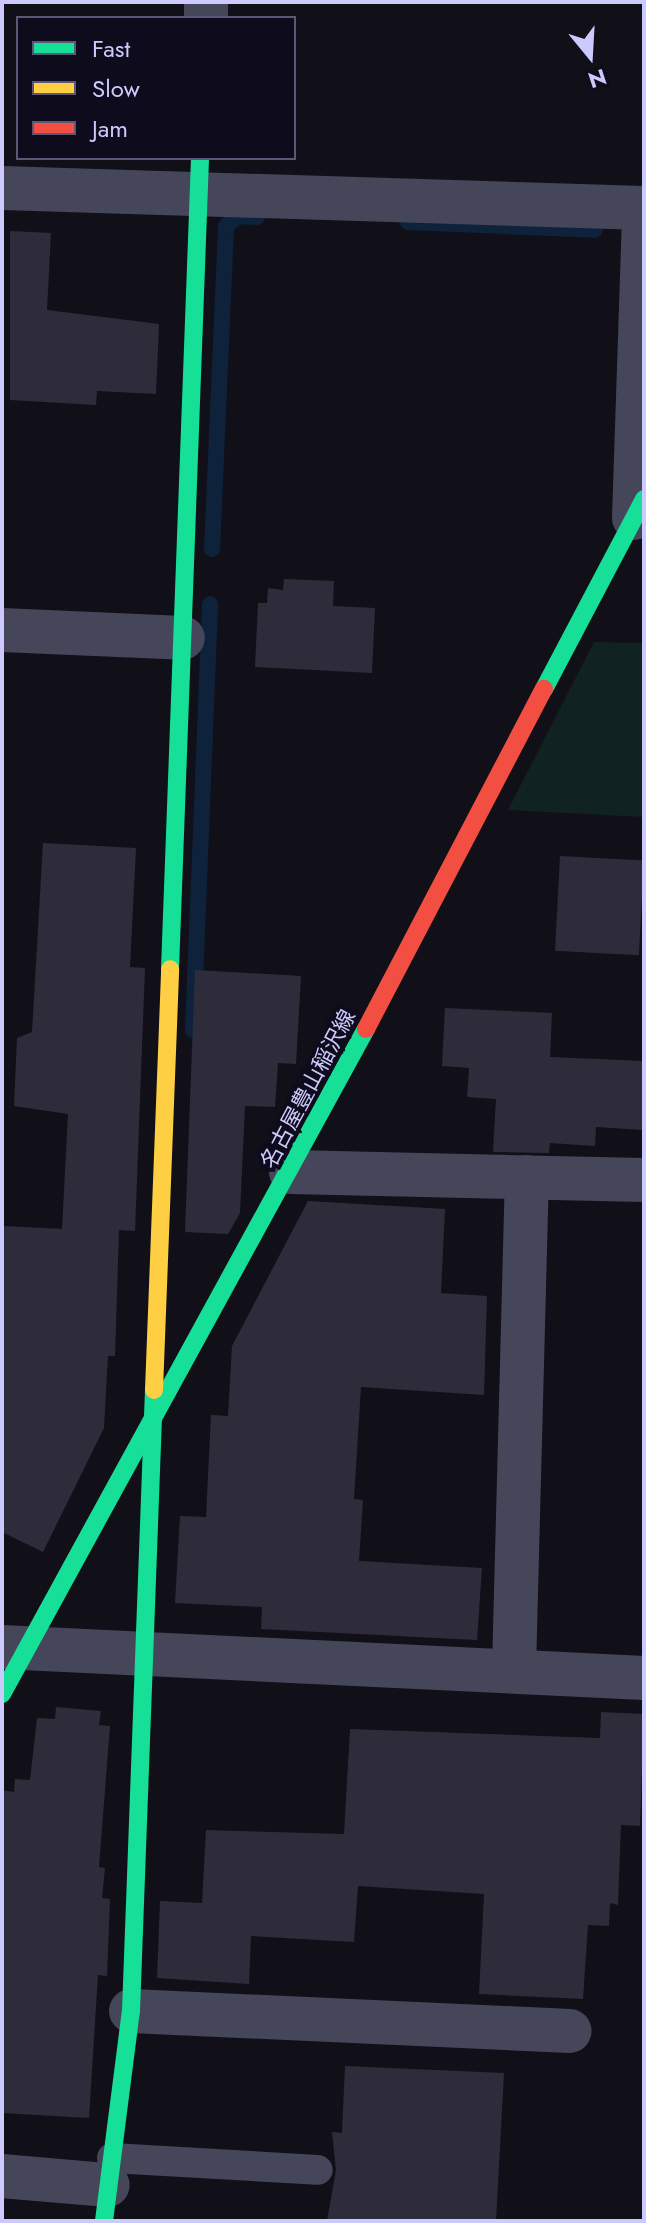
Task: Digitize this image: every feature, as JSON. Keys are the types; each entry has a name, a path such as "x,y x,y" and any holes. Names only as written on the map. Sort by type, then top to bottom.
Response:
{"street":[{"path":"2,2176 108,2188 131,2011 156,1421 199,177"},
{"path":"2,188 199,177 644,208"},
{"path":"639,508 644,216"},
{"name":"名古屋豊山稲沢線","path":"2,1694 14,1648 156,1421 291,1172 639,508"},
{"path":"2,630 183,638"},
{"path":"291,1172 644,1180"},
{"path":"514,1669 527,1177"},
{"path":"14,1648 145,1651 644,1678"},
{"path":"131,2011 570,2031"}],"lane":[{"path":"108,2188 318,2170"}],"green space":[{"path":"594,642 644,643 644,817 508,810"}],"building":[{"path":"10,231 51,233 47,310 159,324 156,394 97,391 96,405 10,400"},
{"path":"284,579 334,581 333,606 375,608 372,673 255,667 258,603 267,603 268,588 283,590"},
{"path":"43,843 136,848 130,967 145,968 135,1231 119,1230 115,1356 108,1356 104,1428 43,1552 2,1532 2,1226 62,1229 68,1114 14,1106 17,1038 32,1032"},
{"path":"560,856 644,860 639,955 555,951"},
{"path":"195,970 301,976 296,1064 278,1063 275,1107 245,1106 240,1213 228,1234 185,1232"},
{"path":"445,1008 552,1013 550,1057 644,1061 644,1130 596,1127 595,1146 550,1143 549,1153 493,1152 496,1099 467,1097 469,1068 442,1066"},
{"path":"308,1201 445,1209 441,1293 487,1296 484,1395 361,1387 354,1499 363,1500 359,1561 482,1568 477,1640 261,1629 262,1607 175,1603 180,1516 206,1517 211,1415 228,1416 232,1346"},
{"path":"56,1707 101,1711 99,1725 110,1726 99,1867 105,1868 102,1898 110,1899 107,1976 98,1975 89,2118 2,2113 2,1790 14,1792 15,1779 30,1780 37,1718 55,1719"},
{"path":"601,1712 644,1714 640,1826 621,1825 618,1905 610,1903 609,1926 588,1925 583,1999 479,1994 484,1894 358,1886 354,1942 251,1936 249,1984 157,1978 160,1901 202,1903 206,1830 344,1834 350,1729 600,1738"},
{"path":"345,2066 504,2073 496,2221 327,2221 336,2170 332,2132 342,2133"}],"waterway":[{"path":"212,549 226,226 238,216 257,217"},
{"path":"408,222 595,230"},
{"path":"193,1030 210,604"}],"traffic: fast":[{"path":"170,969 200,160"},
{"path":"544,689 644,499"},
{"path":"2,1694 366,1029"},
{"path":"104,2221 131,2011 154,1390"}],"traffic: slow":[{"path":"154,1390 170,969"}],"traffic: jam":[{"path":"366,1029 544,689"}]}
